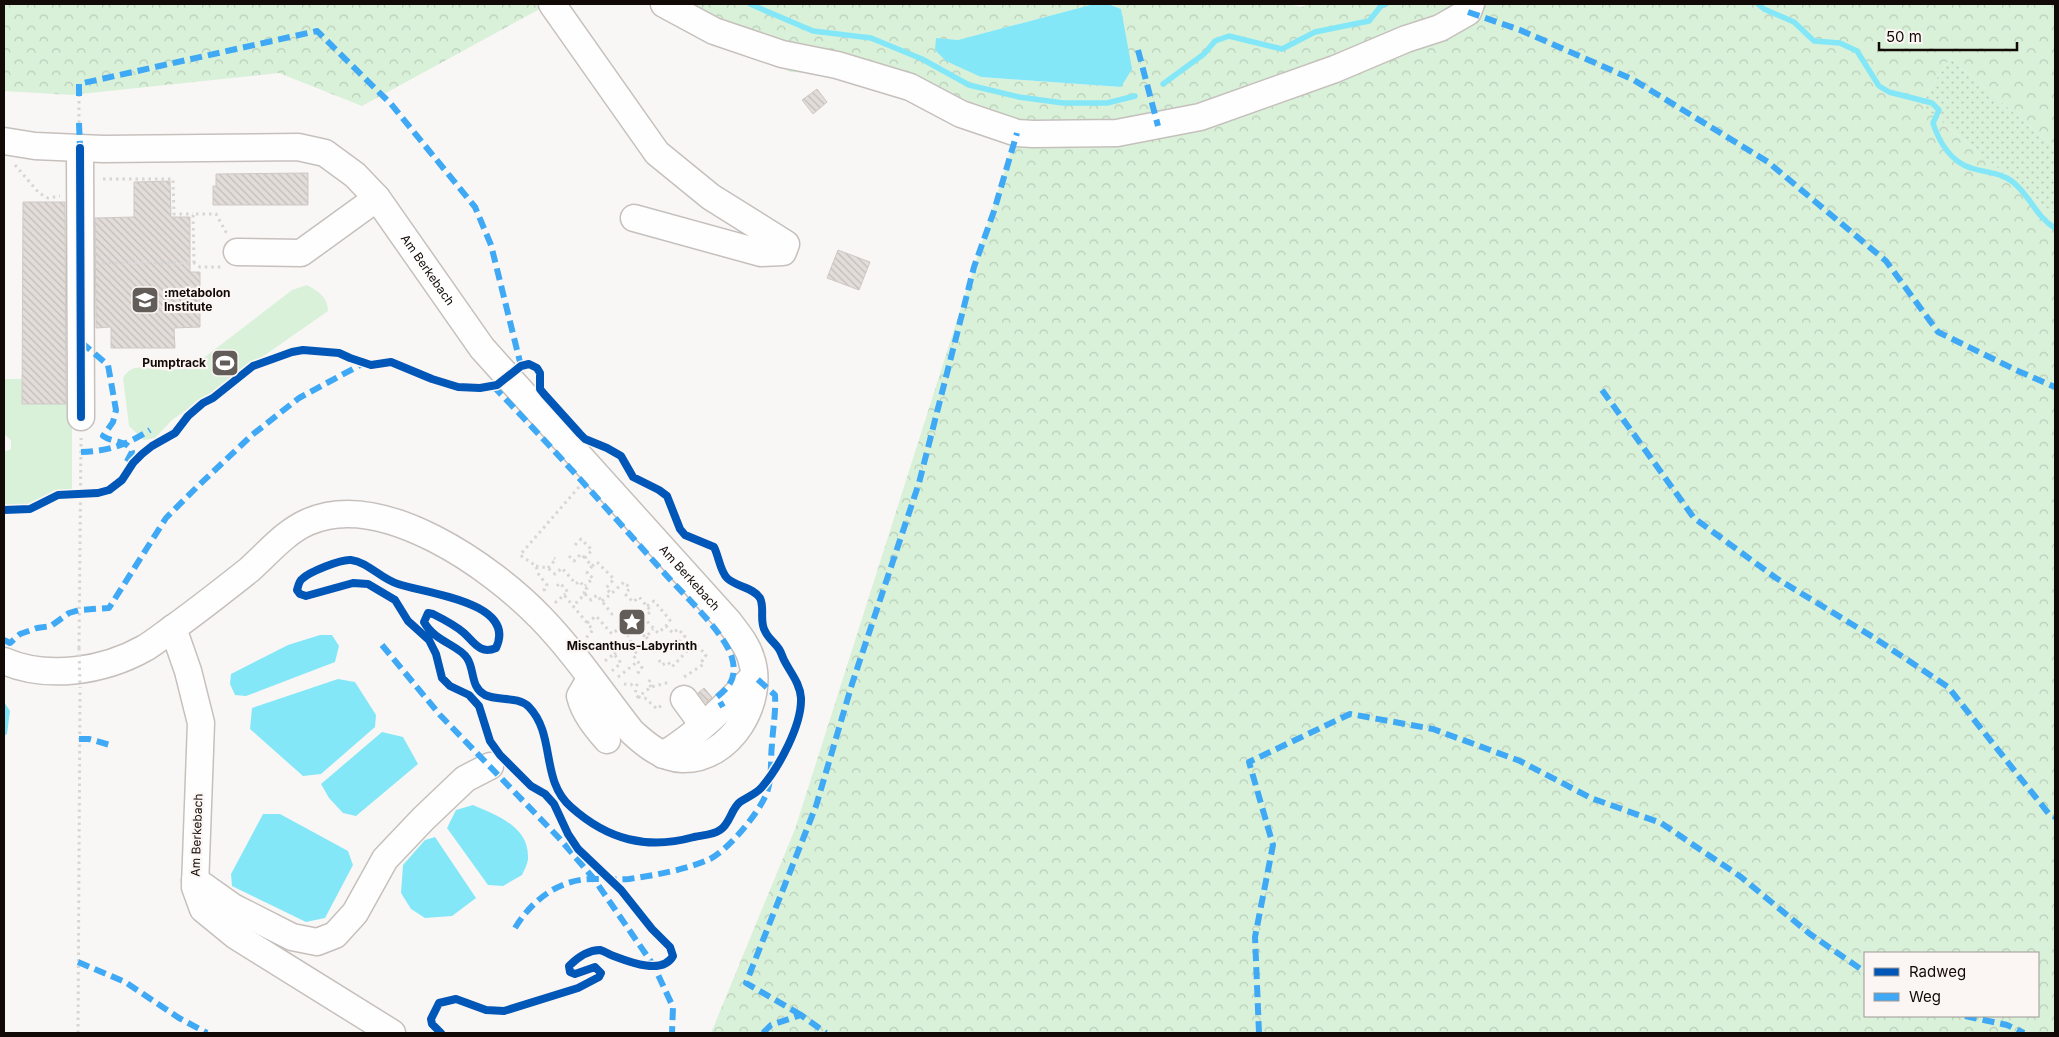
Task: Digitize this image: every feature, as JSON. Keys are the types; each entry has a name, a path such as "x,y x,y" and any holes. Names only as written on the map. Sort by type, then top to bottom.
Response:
{"lane":[{"path":"552,4 657,152 711,197 786,244 783,252 761,253 634,218"},
{"path":"664,4 714,31 782,54 836,64 910,87 961,114 1017,133 1034,134 1117,133 1200,117 1335,69 1406,39 1440,28 1468,12 1471,4"},
{"path":"79,136 91,183 79,263 81,418"},
{"name":"Am Berkebach","path":"4,661 33,670 67,671 106,664 144,648 173,628 250,569 288,534 309,522 322,518 362,514 424,533 469,557 516,594 542,619 632,732 647,746 663,754 681,759 697,758 721,748 743,724 752,692 754,676 752,658 746,646 728,622 576,455 482,348 377,198 355,175 325,153 298,147 79,136 35,146 6,150"},
{"path":"237,252 300,253 377,198"},
{"name":"Am Berkebach","path":"173,628 188,671 201,723 195,887 203,909 236,936 392,1033"},
{"path":"663,754 682,743 703,725 754,676"},
{"path":"590,679 580,696 582,704 593,723 608,740"},
{"path":"673,698 703,725"},
{"path":"195,880 233,907 292,937 317,942 335,935 354,913 384,859 423,819 465,779 490,766"}],"path":[{"path":"79,96 79,136"},
{"path":"6,150 39,192 48,198 71,192 91,183 173,179 174,214 216,214 237,252 223,267 200,267 194,262 79,263"},
{"path":"193,214 194,262"},
{"path":"78,1033 81,418"},
{"path":"573,606 585,594 584,592 587,589 580,580 576,584 562,568 555,574 548,568 536,566 520,555 582,483"},
{"path":"575,545 581,539 592,550 585,558"},
{"path":"570,556 574,561 581,554 592,566"},
{"path":"548,568 556,559 554,558"},
{"path":"585,586 593,578 588,573 597,562 614,580 606,588 611,594"},
{"path":"536,566 539,575 547,585 544,589 556,602 568,592 560,583 557,586"},
{"path":"602,601 624,582 630,588 625,594 633,602 639,597 647,606 651,610 644,618 658,633 670,620 654,602 647,606"},
{"path":"585,594 591,600 598,595 612,614 614,613"},
{"path":"564,595 593,630 585,640"},
{"path":"587,623 596,616 612,634 622,626 637,651 633,655 642,667 638,672 641,675"},
{"path":"624,629 634,621 637,624"},
{"path":"653,629 644,636 659,650 663,646 670,651 685,636 678,629 673,634 666,626"},
{"path":"598,654 604,661 631,641"},
{"path":"680,642 688,650"},
{"path":"638,697 651,687 678,681 704,664 702,660 706,655 695,643 672,667 668,662 662,665 659,660"},
{"path":"614,654 620,663 612,671 624,684 631,685 633,683 637,685 635,694 638,697"},
{"path":"618,678 637,662"},
{"path":"651,687 648,682 652,679"},
{"path":"638,697 645,698 657,709 673,698"}],"green space":[{"path":"4,4 549,4 362,106 279,73 71,95 4,91"},
{"path":"648,4 1094,4 958,40 937,39 981,77 1121,87 1121,9 1108,4 1288,4 1302,7 1308,4 2055,4 2055,148 1950,58 1920,104 2055,215 2055,1033 711,1033 795,829 1015,138 859,75 790,72"},
{"path":"1950,58 2055,148 2055,215 1920,104"},
{"name":"Pumptrack","path":"307,285 325,298 328,311 172,420 155,438 144,440 129,426 123,378 127,373 136,368 175,369 201,360 292,290"},
{"path":"4,379 22,379 22,404 72,404 72,489 56,491 38,502 27,505 4,505 4,452 11,449 11,440 4,434"}],"water":[{"path":"1094,4 1108,4 1121,9 1132,69 1121,87 981,77 946,61 935,50 936,38 958,40"},
{"path":"320,635 332,635 339,646 335,662 246,696 235,695 230,684 231,674 288,645"},
{"path":"338,679 355,682 376,715 375,727 321,774 303,776 250,729 252,708"},
{"path":"4,702 10,711 7,734 4,736"},
{"path":"382,732 403,737 418,764 356,816 343,813 329,798 321,784"},
{"path":"473,805 501,818 517,829 527,846 528,861 522,875 503,886 488,885 447,828 456,810"},
{"path":"263,814 280,814 348,851 353,865 325,918 306,922 232,886 231,874"},
{"path":"435,837 476,898 452,916 425,918 411,909 401,893 403,865 425,840"}],"building":[{"path":"817,89 827,102 813,114 802,100"},
{"path":"308,173 308,205 213,205 213,186 216,186 216,174"},
{"path":"170,181 171,217 190,217 190,272 200,272 200,327 174,328 175,348 111,348 111,327 96,328 95,218 134,217 134,182"},
{"path":"23,202 65,202 66,404 22,404"},
{"path":"838,250 870,262 859,290 827,278"},
{"path":"704,688 712,697 706,703 698,693"}],"waterway":[{"path":"750,4 813,31 871,38 922,59 969,85 1019,97 1063,103 1107,103 1135,96"},
{"path":"1163,84 1204,54 1215,41 1229,36 1282,49 1315,32 1369,21 1381,6 1386,4"},
{"path":"1758,4 1764,9 1794,22 1814,41 1840,43 1857,51 1879,86 1889,92 1932,103 1939,110 1933,123 1942,144 1952,156 1964,165 2009,179 2020,188 2043,219 2055,228"}],"marked path":[{"path":"1468,12 1520,30 1632,79 1768,162 1886,261 1938,332 2055,387"},
{"path":"79,96 79,84 317,31 391,104 475,207 491,245 521,366"},
{"path":"1138,50 1158,126"},
{"path":"79,123 80,148"},
{"path":"801,1015 746,983 816,806 852,684 919,483 974,267 994,211 1017,133"},
{"path":"81,342 108,365 116,410 113,422 103,436 127,445 130,448 132,452 125,465"},
{"path":"4,640 10,643 20,634 37,628 51,626 69,613 79,610 109,608 166,518 198,486 252,435 299,398 364,363"},
{"path":"493,386 559,456 721,637 732,658 734,670 729,685 717,697 723,707"},
{"path":"1602,390 1694,518 1776,578 1873,637 1948,687 2049,814 2055,817"},
{"path":"81,452 117,446 133,440 150,430"},
{"path":"382,645 440,715 559,838 594,879 654,966 673,1007 672,1033"},
{"path":"515,928 530,908 539,900 548,893 570,882 595,879 629,879 681,869 710,859 733,840 761,805 768,791 770,778 775,695 754,676"},
{"path":"1259,1033 1255,937 1273,845 1249,762 1350,714 1433,729 1520,761 1591,798 1661,823 1741,877 1810,934 1864,971"},
{"path":"79,739 89,739 110,745 111,749"},
{"path":"78,962 125,982 179,1018 207,1033"},
{"path":"763,1033 771,1025 801,1015 826,1033"},
{"path":"1970,1017 2007,1025 2024,1033"}],"cycle path":[{"path":"80,148 81,417"},
{"path":"4,510 30,509 58,495 98,493 109,490 122,480 133,463 142,454 175,433 188,416 203,403 213,398 253,366 292,352 303,350 339,353 371,365 391,362 432,379 458,387 480,388 497,385 521,366 529,364 537,368 540,373 540,389 580,434 585,439 621,456 633,477 667,496 680,529 685,535 714,547 727,578 757,594 762,606 763,627 780,650 800,693 800,709 794,733 769,779 757,792 734,808 726,824 720,830 711,834 677,841 644,842 629,839 599,827 571,807 561,796 555,784 543,731 529,707 519,701 490,697 480,692 467,658 434,634 424,622 428,613 433,614 457,627 481,649 490,650 496,648 499,632 494,620 482,610 446,596 392,582 363,564 351,560 325,566 301,580 297,590 300,594 306,596 353,583 368,584 395,600 408,621 429,640 436,654 442,678 450,686 469,695 479,706 490,741 500,755 531,786 545,794 554,804 568,834 578,849 621,890 652,929 670,947 673,956 668,962 653,966 635,963 600,950 591,951 579,957 569,966 570,972 575,974 595,967 601,973 599,977 578,988 504,1011 486,1010 456,999 439,1003 431,1019 432,1024 441,1033"}],"place":[{"name":":metabolon Institute","path":"145,300"},
{"name":"Pumptrack","path":"225,363"},
{"name":"Miscanthus-Labyrinth","path":"632,622"}]}
